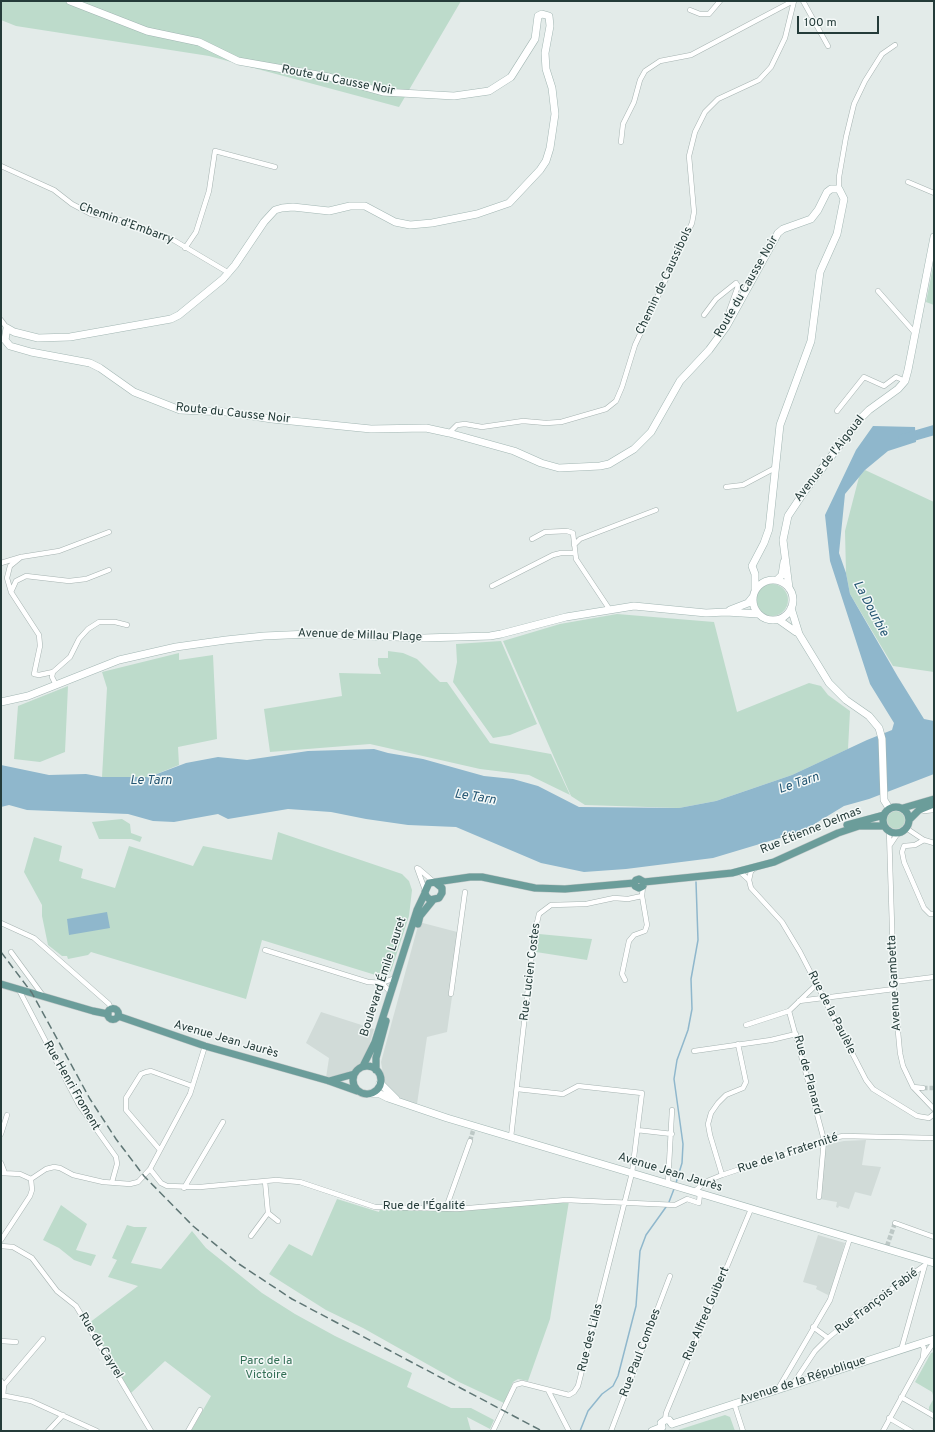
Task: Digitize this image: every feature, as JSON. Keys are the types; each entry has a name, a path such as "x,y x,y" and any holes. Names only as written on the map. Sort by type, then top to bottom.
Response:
{"main road":[{"path":"934,799 903,808 896,806 889,808 884,814 886,828 898,833 906,828 910,819 919,810 934,804"},
{"path":"903,808 910,819"},
{"name":"Rue Étienne Delmas","path":"723,874 771,860 848,825 884,814"},
{"name":"Rue Étienne Delmas","path":"435,882 482,877 535,888 553,889 640,885 697,876 740,872 774,862 838,833 859,826 886,828"},
{"path":"443,890 441,885 435,882 429,884 425,892 428,898 433,900 441,896 443,890 459,879"},
{"name":"Boulevard Émile Lauret","path":"363,1066 372,1048 417,910 425,892"},
{"name":"Boulevard Émile Lauret","path":"376,1070 376,1058 395,989 420,916 433,900"},
{"path":"1,984 44,997 110,1011"},
{"name":"Avenue Jean Jaurès","path":"110,1011 111,1019 115,1020 118,1016 205,1046 330,1081 357,1091"},
{"path":"363,1066 372,1067 376,1070 380,1077 380,1083 377,1090 369,1094 357,1091 353,1083 354,1074 358,1069 363,1066"},
{"path":"330,1081 354,1074"}],"street":[{"name":"Route du Causse Noir","path":"70,1 147,31 199,42 238,61 329,76 383,92 454,96 489,90 511,77 535,39 538,16 542,14 549,16 550,26 545,53 546,64 554,96 555,114 550,148 546,161 540,170 512,201 496,209 477,214 432,223 410,225 395,222 365,206 350,206 329,210 293,207 282,208 275,210 264,222 229,273 179,314 163,321 86,335 49,338 29,337 5,332 7,343 15,348 90,363 100,368 134,392 180,410 226,412 272,419 371,429 416,428 450,433 514,451 541,463 559,468 592,467 609,464 634,449 651,432 680,381 709,350 731,319 778,233 783,229 811,219 818,210 827,192 835,188 839,189"},
{"path":"690,10 700,14 709,14 720,1"},
{"path":"621,142 623,124 634,102 640,80 645,71 660,61 691,55 791,1"},
{"name":"Chemin de Caussibols","path":"450,433 457,424 482,427 523,421 546,423 562,422 606,409 616,401 635,345 692,223 694,212 689,156 695,132 705,112 718,99 759,80 771,67 785,38 791,1"},
{"path":"803,1 828,46"},
{"path":"799,634 789,625 778,620 768,620 758,614 753,606 752,598 755,589 753,562 764,543 769,528 780,425 811,341 820,272 838,229 844,199 842,192 839,189 839,177 854,104 865,81 882,54 896,44"},
{"path":"185,248 196,232 209,191 215,152 275,167"},
{"name":"Chemin d'Embarry","path":"1,166 54,190 72,204 91,214 117,219 170,238 229,273"},
{"path":"908,182 934,193"},
{"path":"837,411 864,376 884,386 896,377 905,381 934,237"},
{"path":"704,315 716,299 736,283 738,286 729,311 731,319"},
{"path":"878,291 915,333"},
{"path":"1,320 5,332"},
{"name":"Avenue de l'Aigoual","path":"789,588 783,540 785,528 794,506 859,420 869,410 898,389 905,381"},
{"path":"726,487 743,486 775,468"},
{"path":"574,545 580,539 656,510"},
{"path":"532,539 545,532 571,531 573,533 574,553 610,610"},
{"path":"1,563 21,557 59,551 109,532"},
{"path":"492,586 553,555 561,553 574,553"},
{"name":"Avenue de l'Aigoual","path":"777,580 782,575 785,556"},
{"path":"21,557 10,566 7,578 11,592 39,635 40,646 34,674 39,675 53,672 70,657 88,628 99,622 115,622 127,625"},
{"path":"11,592 16,581 26,576 69,581 86,578 109,570"},
{"path":"755,574 766,581"},
{"path":"755,589 766,581 777,580 789,588 793,601 791,608 784,617 778,620"},
{"name":"Avenue de Millau Plage","path":"726,612 748,603 752,598"},
{"name":"Avenue de Millau Plage","path":"1,702 22,698 119,660 176,647 226,640 264,636 310,634 424,638 490,636 505,634 566,617 642,606 706,613 726,612 758,614"},
{"path":"791,608 799,634 834,690 869,716 879,728 882,739 884,800 889,808"},
{"path":"53,672 52,677 56,685"},
{"path":"924,811 934,810"},
{"name":"Avenue Gambetta","path":"886,828 890,845 894,989 900,1052 903,1066 913,1087 934,1110"},
{"path":"906,828 924,840 934,844"},
{"path":"890,845 898,833"},
{"path":"924,840 915,845 904,846 902,852 904,862 924,908 930,914 934,914"},
{"path":"425,892 417,868 435,882"},
{"path":"749,880 751,871 755,868"},
{"name":"Rue de la Paulèle","path":"740,872 749,880 751,888 782,922 817,984 866,1080 873,1089 917,1116 929,1118 934,1121"},
{"path":"625,980 622,974 629,941 634,935 645,931 647,925 640,885"},
{"path":"451,994 465,892"},
{"name":"Rue Lucien Costes","path":"511,1136 534,936 539,914 551,905 586,904 614,898 628,899 642,896"},
{"path":"1,923 34,938 109,1004 110,1011"},
{"path":"265,950 368,982 382,983 395,978"},
{"path":"11,952 44,997"},
{"path":"894,982 934,977"},
{"path":"382,983 390,992"},
{"path":"746,1025 789,1011 817,984"},
{"path":"799,1001 894,989"},
{"name":"Rue Henri Froment","path":"19,990 79,1105 116,1157 117,1164 112,1182"},
{"name":"Rue de Planard","path":"789,1011 824,1140 819,1197"},
{"path":"694,1051 771,1040 796,1034"},
{"path":"722,1175 708,1124 711,1112 718,1103 726,1095 743,1088 746,1082 738,1044"},
{"path":"31,1179 46,1170 60,1168 73,1175 112,1182 134,1184 150,1169 160,1150 192,1086 205,1046"},
{"path":"160,1150 126,1110 126,1098 141,1074 146,1072 151,1072 192,1086"},
{"name":"Avenue Jean Jaurès","path":"380,1083 400,1102"},
{"name":"Rue des Lilas","path":"492,1431 516,1385 522,1383 569,1395 574,1392 578,1386 632,1173 642,1093 578,1086 563,1094 517,1089"},
{"path":"913,1087 923,1088"},
{"name":"Avenue Jean Jaurès","path":"369,1094 380,1094 474,1128 511,1136 751,1209 850,1238 887,1247 929,1263"},
{"path":"668,1184 672,1134 672,1110"},
{"path":"929,1118 934,1114"},
{"path":"1,1134 7,1115"},
{"path":"184,1188 223,1122"},
{"path":"637,1130 672,1134"},
{"name":"Rue de la Fraternité","path":"698,1192 705,1182 824,1140 843,1136 934,1138"},
{"path":"446,1208 470,1141"},
{"path":"1,1163 3,1173 20,1174 31,1179"},
{"name":"Rue de l'Égalité","path":"150,1169 161,1183 167,1186 184,1188 266,1181 300,1182 375,1207 446,1208 566,1200 675,1205 687,1199 699,1203 698,1192"},
{"path":"1,1240 32,1190 31,1179"},
{"path":"251,1236 268,1213 266,1181"},
{"name":"Rue Alfred Guibert","path":"668,1422 666,1412 751,1209"},
{"path":"268,1213 278,1221"},
{"path":"895,1223 934,1237"},
{"path":"778,1389 830,1300 850,1238"},
{"name":"Rue du Cayrel","path":"1,1246 13,1248 32,1258 47,1275 57,1291 76,1306 151,1431"},
{"path":"901,1350 929,1263"},
{"name":"Rue François Fabié","path":"793,1384 815,1351 828,1338 862,1310 929,1263"},
{"name":"Rue Paul Combes","path":"611,1431 670,1276"},
{"path":"813,1327 828,1338"},
{"path":"43,1339 3,1383 2,1396 31,1401 97,1431"},
{"name":"Avenue de la République","path":"652,1431 662,1427 667,1430 671,1428 668,1422 734,1403 934,1339"},
{"path":"1,1341 16,1342"},
{"path":"883,1431 923,1358 934,1342"},
{"path":"920,1343 924,1348 923,1358"},
{"path":"548,1390 569,1431"},
{"path":"901,1397 934,1416"},
{"path":"734,1403 743,1431"},
{"path":"188,1431 200,1410"},
{"path":"48,1431 63,1415"},
{"path":"889,1418 911,1431"}],"shaded area":[{"path":"419,922 461,933 447,1032 427,1037 417,1104 400,1101 385,1085 381,1062"},
{"path":"321,1012 374,1029 365,1060 349,1073 326,1078 329,1058 306,1043"},
{"path":"866,1140 862,1165 881,1167 871,1196 855,1192 849,1209 839,1206 838,1208 836,1207 837,1202 820,1199 825,1145 844,1141"},
{"path":"818,1235 845,1243 830,1296 816,1289 817,1286 803,1282"}],"green space":[{"path":"1,1 461,1 399,107 209,56 16,26 1,20"},
{"path":"934,262 934,305 926,302"},
{"path":"865,470 934,502 934,672 893,666 850,594 846,573 845,531 859,477"},
{"path":"769,584 775,584 785,591 788,600 787,606 781,613 775,616 769,616 759,609 756,603 756,597 763,587"},
{"path":"617,614 714,622 737,712 809,683 821,686 828,695 850,711 848,749 792,775 716,801 679,808 585,805 571,796 503,641 560,624"},
{"path":"501,641 537,724 510,735 493,738 453,682 457,662 456,644"},
{"path":"388,651 403,653 417,659 440,682 447,682 490,743 551,754 570,795 529,775 480,769 370,744 270,752 264,709 342,696 339,673 381,674 378,665 378,658 388,658"},
{"path":"179,653 179,660 213,655 217,739 178,747 179,765 149,777 102,777 107,688 102,672"},
{"path":"68,686 65,752 40,762 14,759 18,706"},
{"path":"896,811 902,814 905,820 902,826 896,829 890,826 887,820 890,814"},
{"path":"122,819 130,824 131,833 142,837 140,842 131,839 99,839 92,822"},
{"path":"278,832 402,874 409,881 412,890 409,916 391,971 383,980 382,977 262,940 246,999 91,952 88,955 68,959 67,956 62,956 48,945 42,916 42,905 24,872 34,837 62,846 59,861 83,869 81,878 115,888 129,846 193,866 203,846 272,860"},
{"path":"539,934 592,939 587,960 536,952"},
{"path":"337,1199 379,1212 380,1209 456,1211 569,1201 550,1319 528,1381 518,1379 513,1382 504,1403 459,1382 363,1328 326,1310 269,1274 289,1244 312,1256"},
{"path":"61,1205 87,1224 76,1250 96,1255 91,1266 74,1260 59,1248 43,1240"},
{"name":"Parc de la Victoire","path":"127,1225 134,1227 147,1227 131,1263 161,1269 192,1231 206,1248 262,1293 295,1314 335,1336 412,1373 407,1387 451,1408 471,1408 494,1420 490,1429 467,1417 471,1431 191,1431 211,1396 165,1361 131,1393 89,1323 138,1286 108,1277 117,1260 112,1258"},
{"path":"934,1352 934,1398 932,1392 915,1382 931,1353"},
{"path":"934,1398 934,1413 929,1410 929,1407"},
{"path":"725,1415 730,1417 735,1431 675,1431"}],"water":[{"name":"Le Tarn","path":"873,426 915,427 916,442 888,451 865,470 845,494 839,553 846,573 850,594 924,719 934,721 934,774 869,799 844,806 803,831 713,858 626,869 584,872 541,863 456,827 408,825 331,812 288,809 228,819 218,814 174,822 153,821 128,814 27,810 9,805 1,807 1,765 49,775 86,774 102,777 149,777 186,763 218,757 247,760 308,751 374,749 423,759 484,776 513,779 538,786 579,807 679,808 716,801 792,775 892,730 894,723 870,684 830,561 825,515 856,450"},
{"path":"107,912 110,928 69,935 67,919"}],"waterway":[{"name":"La Dourbie","path":"903,439 934,430"},
{"path":"676,1183 682,1163 683,1144 674,1079 677,1060 688,1030 692,1009 691,979 698,940 696,882"},
{"path":"669,1202 674,1189"},
{"path":"580,1431 588,1411 602,1394 613,1386 618,1376 636,1306 640,1251 646,1235 666,1207"}],"tunnel":[{"path":"923,1088 934,1088"},
{"path":"470,1141 473,1131"},
{"path":"887,1246 895,1223"}],"railway":[{"path":"1,952 32,993 90,1099 116,1139 144,1176 193,1226 239,1264 292,1299 542,1431"}]}
